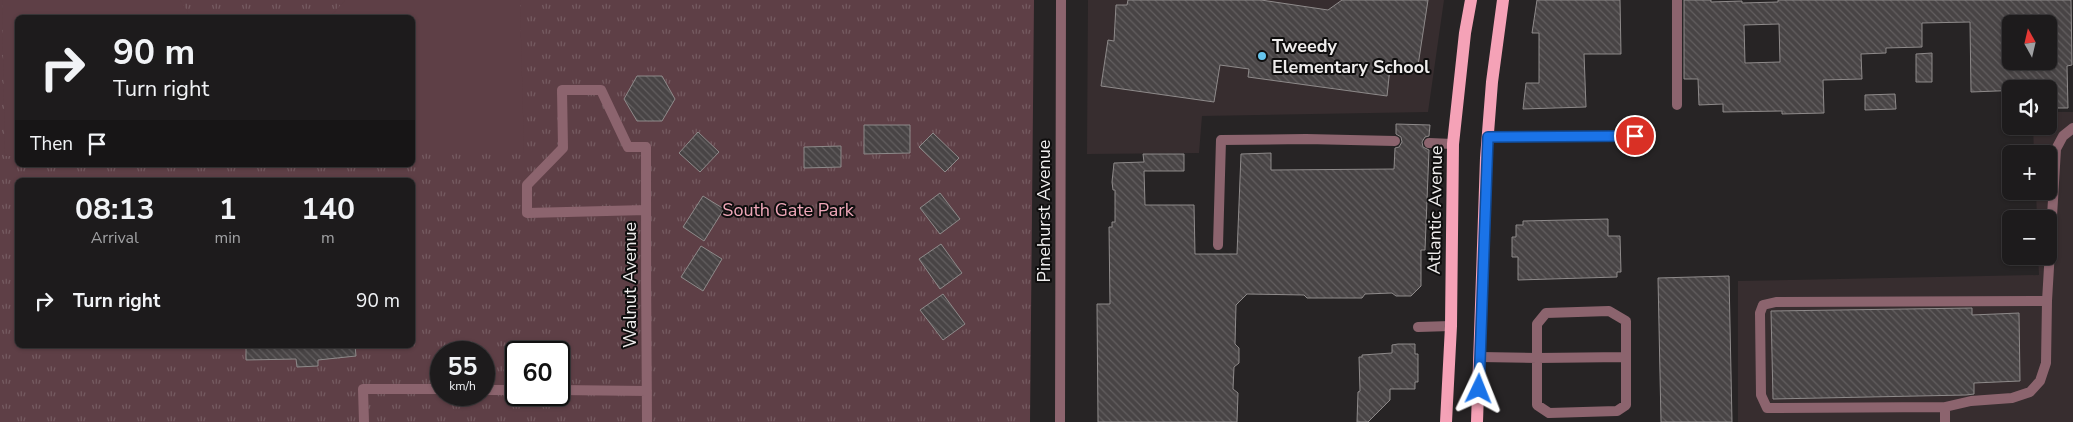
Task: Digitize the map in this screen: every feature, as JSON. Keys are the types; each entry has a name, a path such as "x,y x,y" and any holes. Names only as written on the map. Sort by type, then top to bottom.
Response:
{"main road":[{"name":"Atlantic Avenue","path":"1446,422 1451,326 1453,144 1471,0"},
{"path":"1477,422 1488,137 1492,82 1503,0"}],"street":[{"name":"Pinehurst Avenue","path":"1060,422 1061,0"},
{"path":"1677,0 1677,105"},
{"name":"Walnut Avenue","path":"646,210 527,213 528,184 563,148 562,90 602,90 628,147 646,147 647,422"},
{"path":"2047,300 1776,302 1763,305 1760,313 1761,395 1767,408 1945,407 1971,401 2012,398 2030,392 2040,381 2046,363 2047,300 2056,149 2063,136 2073,128"},
{"path":"1488,137 1635,136"},
{"path":"1218,245 1221,140 1395,141"},
{"path":"1429,143 1453,144"},
{"path":"1609,311 1626,321 1626,405 1617,411 1548,413 1537,405 1537,358 1536,324 1546,313 1609,311"},
{"path":"1418,327 1451,326"},
{"path":"1480,357 1626,357"},
{"path":"364,422 363,389 430,389"},
{"path":"570,390 647,391"},
{"path":"1945,407 1945,422"}],"shaded area":[{"name":"Tweedy Elementary School","path":"1088,0 1444,0 1428,112 1202,116 1199,153 1087,154"},
{"path":"2057,112 2073,112 2073,422 1738,422 1738,281 2039,275 2038,265 2057,265 2057,210 2037,210 2036,200 2057,200 2057,145 2034,145 2033,135 2057,135"}],"green space":[{"name":"South Gate Park","path":"0,0 1034,0 1030,422 0,422"},
{"path":"2,0 180,0 190,15 15,15 15,156 5,156"},
{"path":"345,0 520,0 524,153 415,153 415,15 332,15"}],"building":[{"path":"1128,0 1261,0 1328,10 1342,0 1428,0 1417,72 1390,68 1387,96 1248,77 1249,69 1220,65 1214,102 1101,86 1108,40 1114,41 1116,5 1127,5"},
{"path":"1537,0 1620,0 1621,54 1584,54 1586,107 1523,109 1526,83 1539,83 1539,33 1532,33"},
{"path":"1684,0 1711,0 1711,2 1742,1 1742,3 1778,2 1778,0 2071,0 2072,65 2067,66 2068,108 2057,108 2057,80 2002,80 2002,91 1971,92 1970,22 1922,23 1922,47 1886,48 1886,53 1861,54 1862,79 1823,80 1824,113 1782,114 1782,111 1723,112 1723,104 1699,105 1698,79 1684,79","holes":["1779,24 1780,62 1745,63 1744,25"]},
{"path":"1932,53 1932,82 1916,82 1916,54"},
{"path":"637,76 662,76 675,99 662,121 637,121 624,99"},
{"path":"1895,94 1896,109 1865,110 1865,95"},
{"path":"1396,124 1430,125 1429,136 1425,137 1422,142 1423,147 1429,150 1425,250 1421,250 1421,286 1411,296 1396,296 1392,293 1365,294 1362,298 1307,298 1304,295 1247,294 1236,305 1235,344 1239,348 1239,363 1234,367 1233,389 1238,393 1237,422 1098,422 1097,304 1110,304 1109,227 1112,227 1112,222 1115,222 1115,190 1113,190 1112,182 1114,163 1144,162 1143,154 1184,154 1184,171 1144,171 1145,205 1194,205 1195,254 1237,254 1241,154 1271,153 1271,170 1394,169 1395,148 1399,147 1402,142 1401,137 1396,134"},
{"path":"864,125 910,125 910,153 864,154"},
{"path":"698,132 719,152 700,172 679,153"},
{"path":"933,133 959,158 945,172 919,147"},
{"path":"841,146 841,167 804,168 804,147"},
{"path":"940,193 960,219 940,234 920,208"},
{"path":"703,196 724,209 704,241 683,227"},
{"path":"1608,219 1608,236 1620,236 1621,272 1617,272 1617,277 1518,280 1518,257 1512,257 1512,237 1516,237 1516,225 1523,225 1523,221"},
{"path":"941,244 962,273 940,289 919,259"},
{"path":"701,246 722,259 703,291 681,277"},
{"path":"1729,276 1732,422 1661,422 1658,278"},
{"path":"943,294 965,324 943,340 920,310"},
{"path":"1972,308 1972,315 2019,313 2020,381 1974,383 1974,394 1966,395 1773,399 1771,311"},
{"path":"1415,344 1415,354 1418,354 1418,382 1415,382 1415,389 1390,389 1390,400 1368,422 1357,422 1358,392 1360,391 1359,357 1362,357 1362,355 1392,353 1392,345"},
{"path":"246,348 355,348 356,356 318,360 318,366 297,367 296,359 246,360"}],"place":[{"name":"Tweedy Elementary School","path":"1262,56"}],"route":[{"path":"1479,389 1488,137 1635,136"}]}
